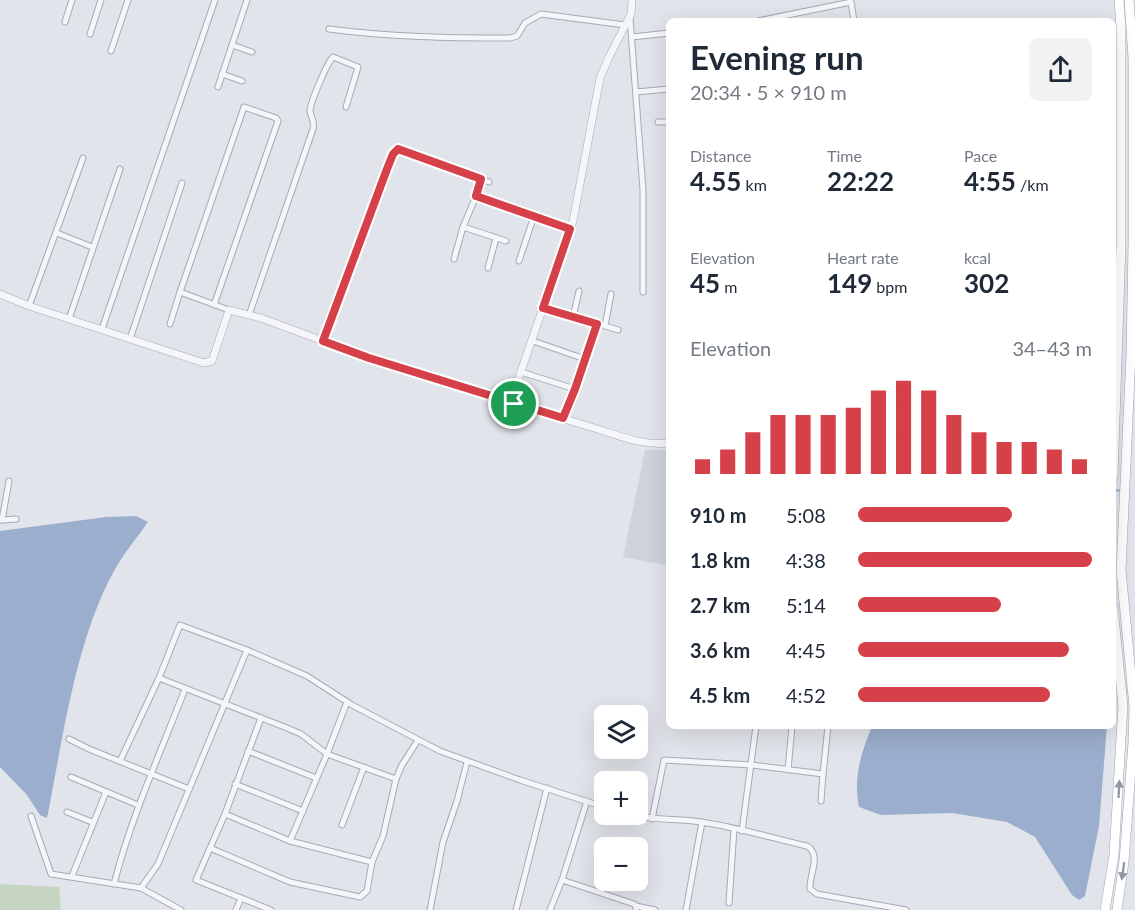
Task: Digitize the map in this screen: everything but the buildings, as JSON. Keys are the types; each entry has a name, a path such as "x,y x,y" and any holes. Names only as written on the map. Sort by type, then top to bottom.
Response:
{"main road":[{"path":"1116,377 1121,244 1117,190 1121,28 1119,0"},
{"path":"1117,910 1125,855 1134,756 1132,686 1122,593 1123,499 1131,354 1133,244 1134,59 1129,0"},
{"path":"1121,244 1133,244"},
{"path":"1105,910 1114,855 1123,706 1116,637"}],"street":[{"path":"65,22 72,0"},
{"path":"90,34 101,0"},
{"path":"111,51 128,0"},
{"path":"102,328 214,0"},
{"path":"218,87 248,0"},
{"path":"632,0 630,16 643,190 643,292"},
{"path":"773,18 851,2 854,18"},
{"path":"329,29 378,35 435,38 510,38 517,36 525,23 541,14 625,25"},
{"path":"514,404 511,400 512,392 570,229 590,141 600,78 630,16"},
{"path":"632,37 666,33"},
{"path":"232,45 252,52"},
{"path":"249,315 315,123 310,111 325,68 333,57 358,67 346,107"},
{"path":"222,74 242,81"},
{"path":"636,92 666,89"},
{"path":"170,324 243,108 276,117 278,121 214,305"},
{"path":"658,122 666,122"},
{"path":"323,341 387,169 393,154 398,149 489,182"},
{"path":"29,306 83,158"},
{"path":"69,319 120,169"},
{"path":"453,259 481,179"},
{"path":"130,339 183,183"},
{"path":"476,196 570,229"},
{"path":"519,261 534,216"},
{"path":"463,227 506,241"},
{"path":"57,233 92,247"},
{"path":"488,268 496,238"},
{"path":"573,317 579,291"},
{"path":"180,292 369,358 628,440 666,443"},
{"path":"0,294 29,306 204,363 212,361 229,310"},
{"path":"605,326 611,294"},
{"path":"543,308 618,330"},
{"path":"563,418 597,324"},
{"path":"532,341 585,359"},
{"path":"521,372 575,389"},
{"path":"9,481 1,520 16,519"},
{"path":"120,761 159,678 180,625 307,676 347,702 418,740 467,762 594,804"},
{"path":"141,888 158,864 247,650"},
{"path":"159,678 301,734 327,754 396,779"},
{"path":"114,885 138,806 186,689"},
{"path":"290,841 347,702"},
{"path":"261,718 225,814 196,880 271,910"},
{"path":"742,831 756,729"},
{"path":"788,770 792,729"},
{"path":"821,801 828,729"},
{"path":"69,739 189,789"},
{"path":"210,848 290,882 360,897 367,891 372,862 382,836 396,779 418,740"},
{"path":"248,751 316,778"},
{"path":"652,819 664,759 752,765 823,774"},
{"path":"430,910 443,842 467,762"},
{"path":"342,825 364,767"},
{"path":"71,777 138,806"},
{"path":"235,784 303,811"},
{"path":"516,910 547,789"},
{"path":"72,876 105,792"},
{"path":"550,910 562,880 586,801"},
{"path":"67,812 92,822"},
{"path":"225,814 290,841 372,862"},
{"path":"31,816 51,874 141,888 181,910"},
{"path":"648,818 702,822 807,846 813,849 815,855 809,880 810,889 817,894 906,910"},
{"path":"686,910 702,822"},
{"path":"729,903 734,829"},
{"path":"562,880 636,908 655,910"},
{"path":"236,910 241,897"}],"shaded area":[{"path":"645,450 666,450 666,564 623,557"}],"green space":[{"path":"0,884 59,887 61,910 0,910"}],"water":[{"path":"136,516 148,522 114,571 89,628 72,692 47,818 40,815 27,795 0,767 0,531 106,517"},
{"path":"871,729 1107,729 1099,826 1085,896 1079,900 1072,895 1035,837 1007,822 952,813 881,815 859,807 857,786 859,766"}],"waterway":[{"path":"1116,491 1122,490"}],"route":[{"path":"398,149 481,179 476,196 570,229 543,308 597,324 563,418 514,404 323,341 387,169 393,154 398,149"}]}
